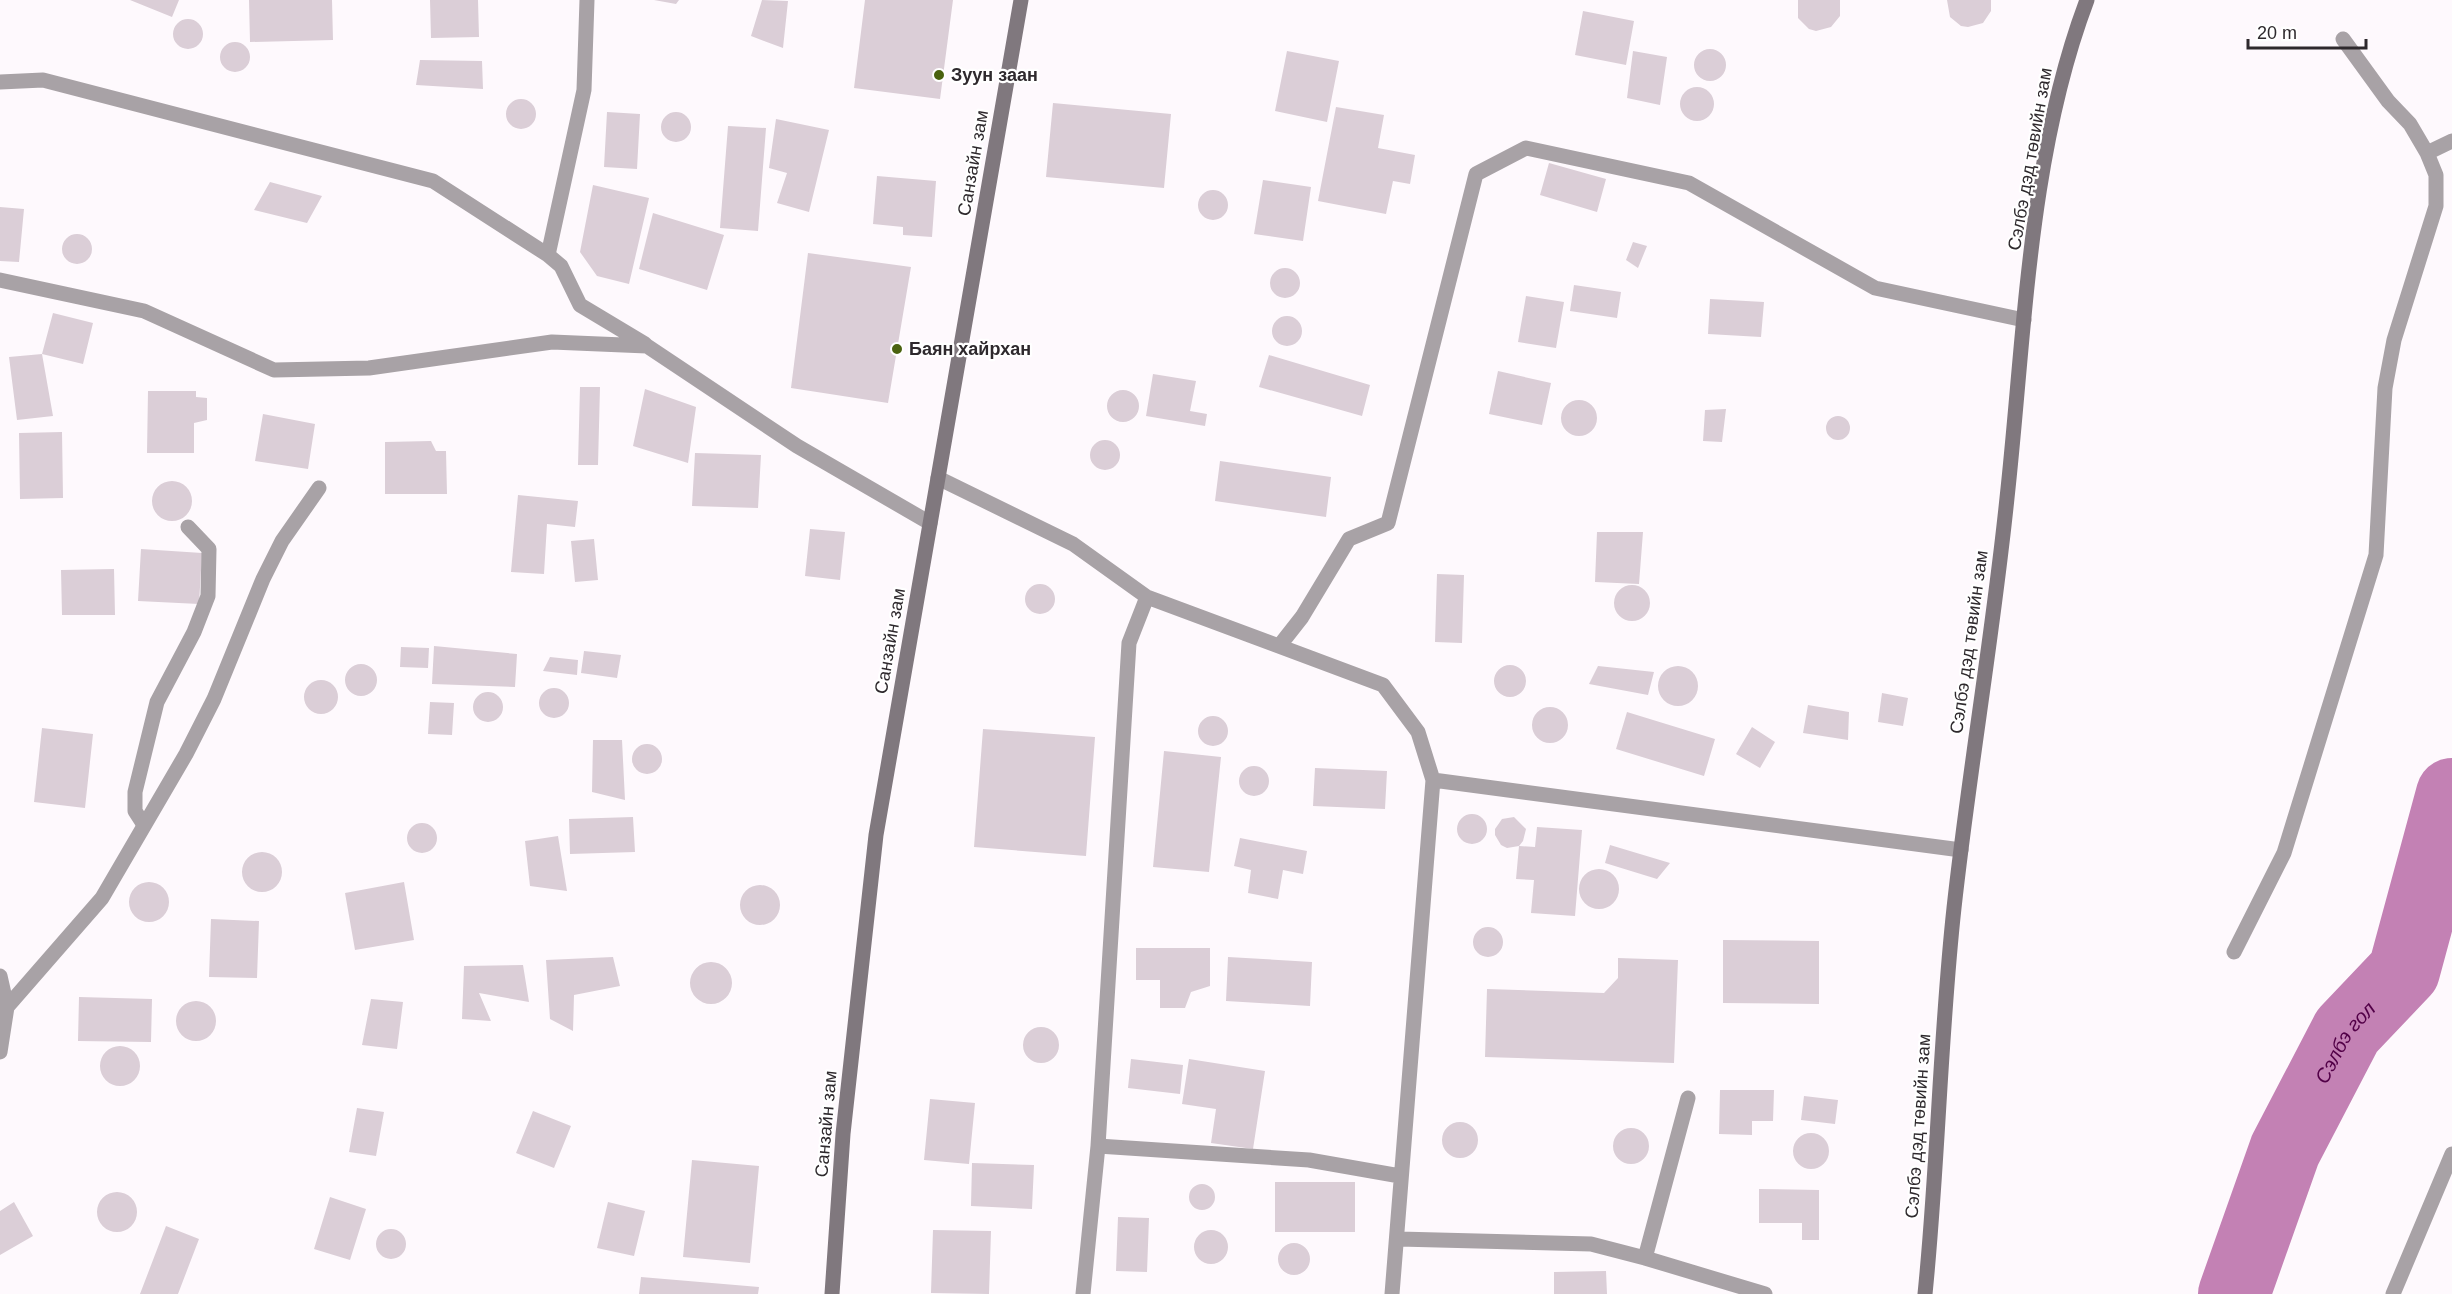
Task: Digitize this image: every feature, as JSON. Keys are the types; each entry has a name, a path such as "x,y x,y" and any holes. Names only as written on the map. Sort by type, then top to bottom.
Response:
{"main road":[{"name":"Санзайн зам","path":"832,1294 843,1134 876,835 1021,0"},
{"name":"Сэлбэ дэд төвийн зам","path":"1925,1294 1946,997 1961,850 1994,619 2024,320 2054,118 2062,78 2087,0"}],"street":[{"path":"548,255 584,90 587,0"},
{"path":"2234,952 2284,853 2376,555 2385,388 2394,340 2436,206 2436,175 2427,153 2409,124 2388,101 2343,39"},
{"path":"0,82 43,80 433,181 548,255 561,266 580,305 647,346 797,446 930,524"},
{"path":"2427,153 2452,141"},
{"path":"1280,645 1302,617 1349,539 1388,523 1476,174 1526,148 1689,183 1875,288 2024,320"},
{"path":"0,280 144,311 274,369 369,368 552,342 647,346"},
{"path":"938,478 1073,544 1147,597 1383,685 1418,732 1433,780 1400,1176 1399,1239 1392,1294"},
{"path":"7,1007 102,898 186,754 214,699 263,579 282,541 319,488"},
{"path":"144,825 135,811 135,792 157,702 194,633 207,596 209,549 188,527"},
{"path":"1083,1294 1098,1146 1130,643 1147,597"},
{"path":"1433,780 1961,850"},
{"path":"0,976 7,1007 0,1052"},
{"path":"1645,1258 1688,1098"},
{"path":"1098,1146 1309,1160 1400,1176"},
{"path":"2393,1294 2448,1176 2452,1154"},
{"path":"1399,1239 1591,1244 1765,1294"}],"building":[{"path":"130,0 179,0 172,17"},
{"path":"249,0 332,0 333,40 250,42"},
{"path":"430,0 478,0 479,37 431,38"},
{"path":"654,0 679,0 676,4"},
{"path":"762,0 788,1 783,48 751,36"},
{"path":"865,0 953,0 940,99 854,88"},
{"path":"1798,0 1840,0 1840,16 1831,27 1816,31 1809,29 1798,18"},
{"path":"1947,0 1991,0 1991,11 1983,23 1968,27 1961,26 1950,17"},
{"path":"1583,11 1634,21 1626,65 1575,55"},
{"path":"188,19 199,23 203,34 199,45 188,49 177,45 173,34 177,23"},
{"path":"235,42 246,46 250,57 246,68 235,72 224,68 220,57 224,46"},
{"path":"1710,49 1721,54 1726,65 1721,76 1710,81 1699,76 1694,65 1699,54"},
{"path":"1287,51 1339,61 1327,122 1275,111"},
{"path":"1633,51 1667,57 1660,105 1627,98"},
{"path":"420,60 482,61 483,89 416,85"},
{"path":"1697,87 1709,92 1714,104 1709,116 1697,121 1685,116 1680,104 1685,92"},
{"path":"521,99 532,103 536,114 532,125 521,129 510,125 506,114 510,103"},
{"path":"1053,103 1171,114 1164,188 1046,177"},
{"path":"1336,107 1384,115 1378,148 1415,155 1410,184 1393,181 1386,214 1318,201"},
{"path":"607,112 640,114 637,169 604,167"},
{"path":"676,112 687,116 691,127 687,138 676,142 665,138 661,127 665,116"},
{"path":"776,119 829,130 809,212 777,203 787,173 769,168"},
{"path":"728,126 766,128 758,231 720,228"},
{"path":"1549,163 1606,179 1597,212 1540,195"},
{"path":"877,176 936,181 932,237 903,235 903,227 873,224"},
{"path":"1263,180 1311,187 1303,241 1254,234"},
{"path":"270,182 322,196 307,223 254,210"},
{"path":"593,185 649,198 629,284 597,276 580,252"},
{"path":"1213,190 1224,194 1228,205 1224,216 1213,220 1202,216 1198,205 1202,194"},
{"path":"0,207 24,209 19,262 0,261"},
{"path":"653,213 724,235 707,290 639,269"},
{"path":"77,234 88,238 92,249 88,260 77,264 66,260 62,249 66,238"},
{"path":"1633,242 1647,246 1638,268 1626,260"},
{"path":"808,253 911,267 888,403 791,388"},
{"path":"1285,268 1296,272 1300,283 1296,294 1285,298 1274,294 1270,283 1274,272"},
{"path":"1574,285 1621,292 1617,318 1570,311"},
{"path":"1526,296 1564,302 1556,348 1518,342"},
{"path":"1710,299 1764,302 1761,337 1708,334"},
{"path":"53,313 93,323 83,364 42,354"},
{"path":"1287,316 1298,320 1302,331 1298,342 1287,346 1276,342 1272,331 1276,320"},
{"path":"42,354 53,416 17,420 9,357"},
{"path":"1269,355 1370,385 1362,416 1259,387"},
{"path":"1498,371 1551,383 1542,425 1489,414"},
{"path":"1153,374 1196,381 1190,411 1207,414 1205,426 1146,416"},
{"path":"580,387 600,387 598,465 578,465"},
{"path":"645,389 696,407 688,463 633,446"},
{"path":"1123,390 1134,395 1139,406 1134,417 1123,422 1112,417 1107,406 1112,395"},
{"path":"148,391 196,391 196,397 207,398 207,420 194,423 194,453 147,453"},
{"path":"1579,400 1591,406 1597,418 1591,430 1579,436 1567,430 1561,418 1567,406"},
{"path":"1726,409 1722,442 1703,441 1705,410"},
{"path":"263,414 315,424 308,469 255,461"},
{"path":"1838,416 1843,417 1849,423 1849,433 1843,439 1838,440 1833,439 1827,433 1826,428 1827,423 1833,417"},
{"path":"62,432 63,498 20,499 19,433"},
{"path":"1105,440 1116,444 1120,455 1116,466 1105,470 1094,466 1090,455 1094,444"},
{"path":"431,441 436,451 446,451 447,494 385,494 385,442"},
{"path":"695,453 761,455 758,508 692,506"},
{"path":"1220,461 1331,477 1326,517 1215,501"},
{"path":"172,481 186,487 192,501 186,515 172,521 158,515 152,501 158,487"},
{"path":"518,495 578,501 575,527 547,524 544,574 511,572"},
{"path":"810,529 845,532 840,580 805,576"},
{"path":"1597,532 1643,532 1639,584 1595,582"},
{"path":"594,539 598,580 575,582 571,541"},
{"path":"141,549 202,553 199,604 138,601"},
{"path":"114,569 115,615 62,615 61,570"},
{"path":"1437,574 1464,575 1462,643 1435,642"},
{"path":"1040,584 1051,588 1055,599 1051,610 1040,614 1029,610 1025,599 1029,588"},
{"path":"1632,585 1644,591 1650,603 1644,615 1632,621 1620,615 1614,603 1620,591"},
{"path":"434,646 517,654 515,687 432,684"},
{"path":"401,647 429,648 428,668 400,667"},
{"path":"584,651 621,655 617,678 581,673"},
{"path":"550,657 578,660 577,675 543,671"},
{"path":"361,664 372,669 377,680 372,691 361,696 350,691 345,680 350,669"},
{"path":"1510,665 1521,670 1526,681 1521,692 1510,697 1499,692 1494,681 1499,670"},
{"path":"1598,666 1654,672 1648,695 1589,684"},
{"path":"1678,666 1686,667 1692,672 1697,678 1697,694 1692,700 1686,705 1678,706 1670,705 1664,700 1659,694 1658,686 1659,678 1664,672 1670,667"},
{"path":"321,680 333,685 338,697 333,709 321,714 309,709 304,697 309,685"},
{"path":"554,688 565,692 569,703 565,714 554,718 543,714 539,703 543,692"},
{"path":"488,692 499,696 503,707 499,718 488,722 477,718 473,707 477,696"},
{"path":"1882,693 1908,698 1903,726 1878,722"},
{"path":"430,702 454,703 452,735 428,734"},
{"path":"1808,705 1849,712 1848,740 1803,733"},
{"path":"1550,707 1562,713 1568,725 1562,737 1550,743 1538,737 1532,725 1538,713"},
{"path":"1627,712 1715,739 1704,776 1616,749"},
{"path":"1213,716 1224,720 1228,731 1224,742 1213,746 1202,742 1198,731 1202,720"},
{"path":"1752,727 1775,742 1760,768 1736,754"},
{"path":"42,728 93,734 85,808 34,802"},
{"path":"983,729 1095,737 1086,856 974,847"},
{"path":"593,740 622,740 625,800 592,792"},
{"path":"647,744 658,748 662,759 658,770 647,774 636,770 632,759 636,748"},
{"path":"1164,751 1221,757 1209,872 1153,867"},
{"path":"1254,766 1265,770 1269,781 1265,792 1254,796 1243,792 1239,781 1243,770"},
{"path":"1315,768 1387,771 1385,809 1313,806"},
{"path":"1472,814 1483,818 1487,829 1483,840 1472,844 1461,840 1457,829 1461,818"},
{"path":"633,817 635,852 570,854 569,819"},
{"path":"1514,817 1526,829 1519,846 1507,848 1501,845 1495,835 1495,829 1502,819"},
{"path":"422,823 433,827 437,838 433,849 422,853 411,849 407,838 411,827"},
{"path":"1537,827 1582,830 1575,916 1531,913 1534,880 1516,879 1519,846 1535,847"},
{"path":"558,836 567,891 530,886 525,841"},
{"path":"1240,838 1307,851 1303,874 1283,870 1278,899 1248,893 1251,870 1234,866"},
{"path":"1610,845 1670,863 1657,879 1605,863"},
{"path":"262,852 276,858 282,872 276,886 262,892 248,886 242,872 248,858"},
{"path":"1599,869 1613,875 1619,889 1613,903 1599,909 1585,903 1579,889 1585,875"},
{"path":"149,882 163,888 169,902 163,916 149,922 135,916 129,902 135,888"},
{"path":"404,882 414,940 355,950 345,893"},
{"path":"760,885 774,891 780,905 774,919 760,925 746,919 740,905 746,891"},
{"path":"211,919 259,921 257,978 209,977"},
{"path":"1488,927 1494,928 1502,936 1502,948 1494,956 1488,957 1482,956 1474,948 1473,942 1474,936 1482,928"},
{"path":"1723,940 1819,941 1819,1004 1723,1003"},
{"path":"1136,948 1210,948 1210,986 1191,992 1185,1008 1160,1008 1160,980 1136,980"},
{"path":"613,957 620,986 574,995 573,1031 550,1019 546,960"},
{"path":"1228,957 1312,962 1310,1006 1226,1001"},
{"path":"1618,958 1678,960 1674,1063 1485,1057 1487,989 1604,993 1618,978"},
{"path":"711,962 726,968 732,983 726,998 711,1004 696,998 690,983 696,968"},
{"path":"523,965 529,1002 479,993 491,1021 462,1019 464,966"},
{"path":"79,997 152,999 151,1042 78,1041"},
{"path":"371,999 403,1002 397,1049 362,1045"},
{"path":"196,1001 210,1007 216,1021 210,1035 196,1041 182,1035 176,1021 182,1007"},
{"path":"1041,1027 1054,1032 1059,1045 1054,1058 1041,1063 1028,1058 1023,1045 1028,1032"},
{"path":"120,1046 134,1052 140,1066 134,1080 120,1086 106,1080 100,1066 106,1052"},
{"path":"1131,1059 1183,1065 1180,1094 1128,1088"},
{"path":"1189,1059 1265,1071 1253,1149 1211,1143 1216,1109 1182,1104"},
{"path":"1720,1090 1774,1090 1773,1121 1752,1121 1752,1135 1719,1134"},
{"path":"1804,1096 1838,1100 1835,1124 1801,1120"},
{"path":"930,1099 975,1103 969,1164 924,1160"},
{"path":"357,1108 384,1112 376,1156 349,1152"},
{"path":"533,1111 571,1126 554,1168 516,1153"},
{"path":"1460,1122 1472,1128 1478,1140 1472,1152 1460,1158 1448,1152 1442,1140 1448,1128"},
{"path":"1631,1128 1643,1134 1649,1146 1643,1158 1631,1164 1619,1158 1613,1146 1619,1134"},
{"path":"1811,1133 1823,1139 1829,1151 1823,1163 1811,1169 1799,1163 1793,1151 1799,1139"},
{"path":"692,1160 759,1166 750,1263 683,1257"},
{"path":"972,1163 1034,1165 1032,1209 971,1206"},
{"path":"1275,1182 1355,1182 1355,1232 1275,1232"},
{"path":"1202,1184 1211,1188 1215,1197 1211,1206 1202,1210 1193,1206 1189,1197 1193,1188"},
{"path":"1759,1189 1819,1190 1819,1240 1802,1240 1802,1223 1759,1223"},
{"path":"117,1192 131,1198 137,1212 131,1226 117,1232 103,1226 97,1212 103,1198"},
{"path":"330,1197 366,1209 350,1260 314,1249"},
{"path":"14,1202 33,1236 0,1255 0,1211"},
{"path":"608,1202 645,1211 634,1256 597,1248"},
{"path":"1118,1217 1149,1218 1147,1272 1116,1271"},
{"path":"166,1226 199,1239 178,1294 140,1294"},
{"path":"391,1229 402,1233 406,1244 402,1255 391,1259 380,1255 376,1244 380,1233"},
{"path":"933,1230 991,1231 989,1294 931,1293"},
{"path":"1211,1230 1223,1235 1228,1247 1223,1259 1211,1264 1199,1259 1194,1247 1199,1235"},
{"path":"1294,1243 1305,1248 1310,1259 1305,1270 1294,1275 1283,1270 1278,1259 1283,1248"},
{"path":"1606,1271 1607,1294 1554,1294 1554,1272"},
{"path":"641,1277 759,1287 758,1294 639,1294"}],"waterway":[{"name":"Сэлбэ гол","path":"2234,1294 2285,1150 2347,1031 2404,971 2452,794"}],"place":[{"name":"Зуун заан","path":"939,75"},
{"name":"Баян хайрхан","path":"897,349"}]}
